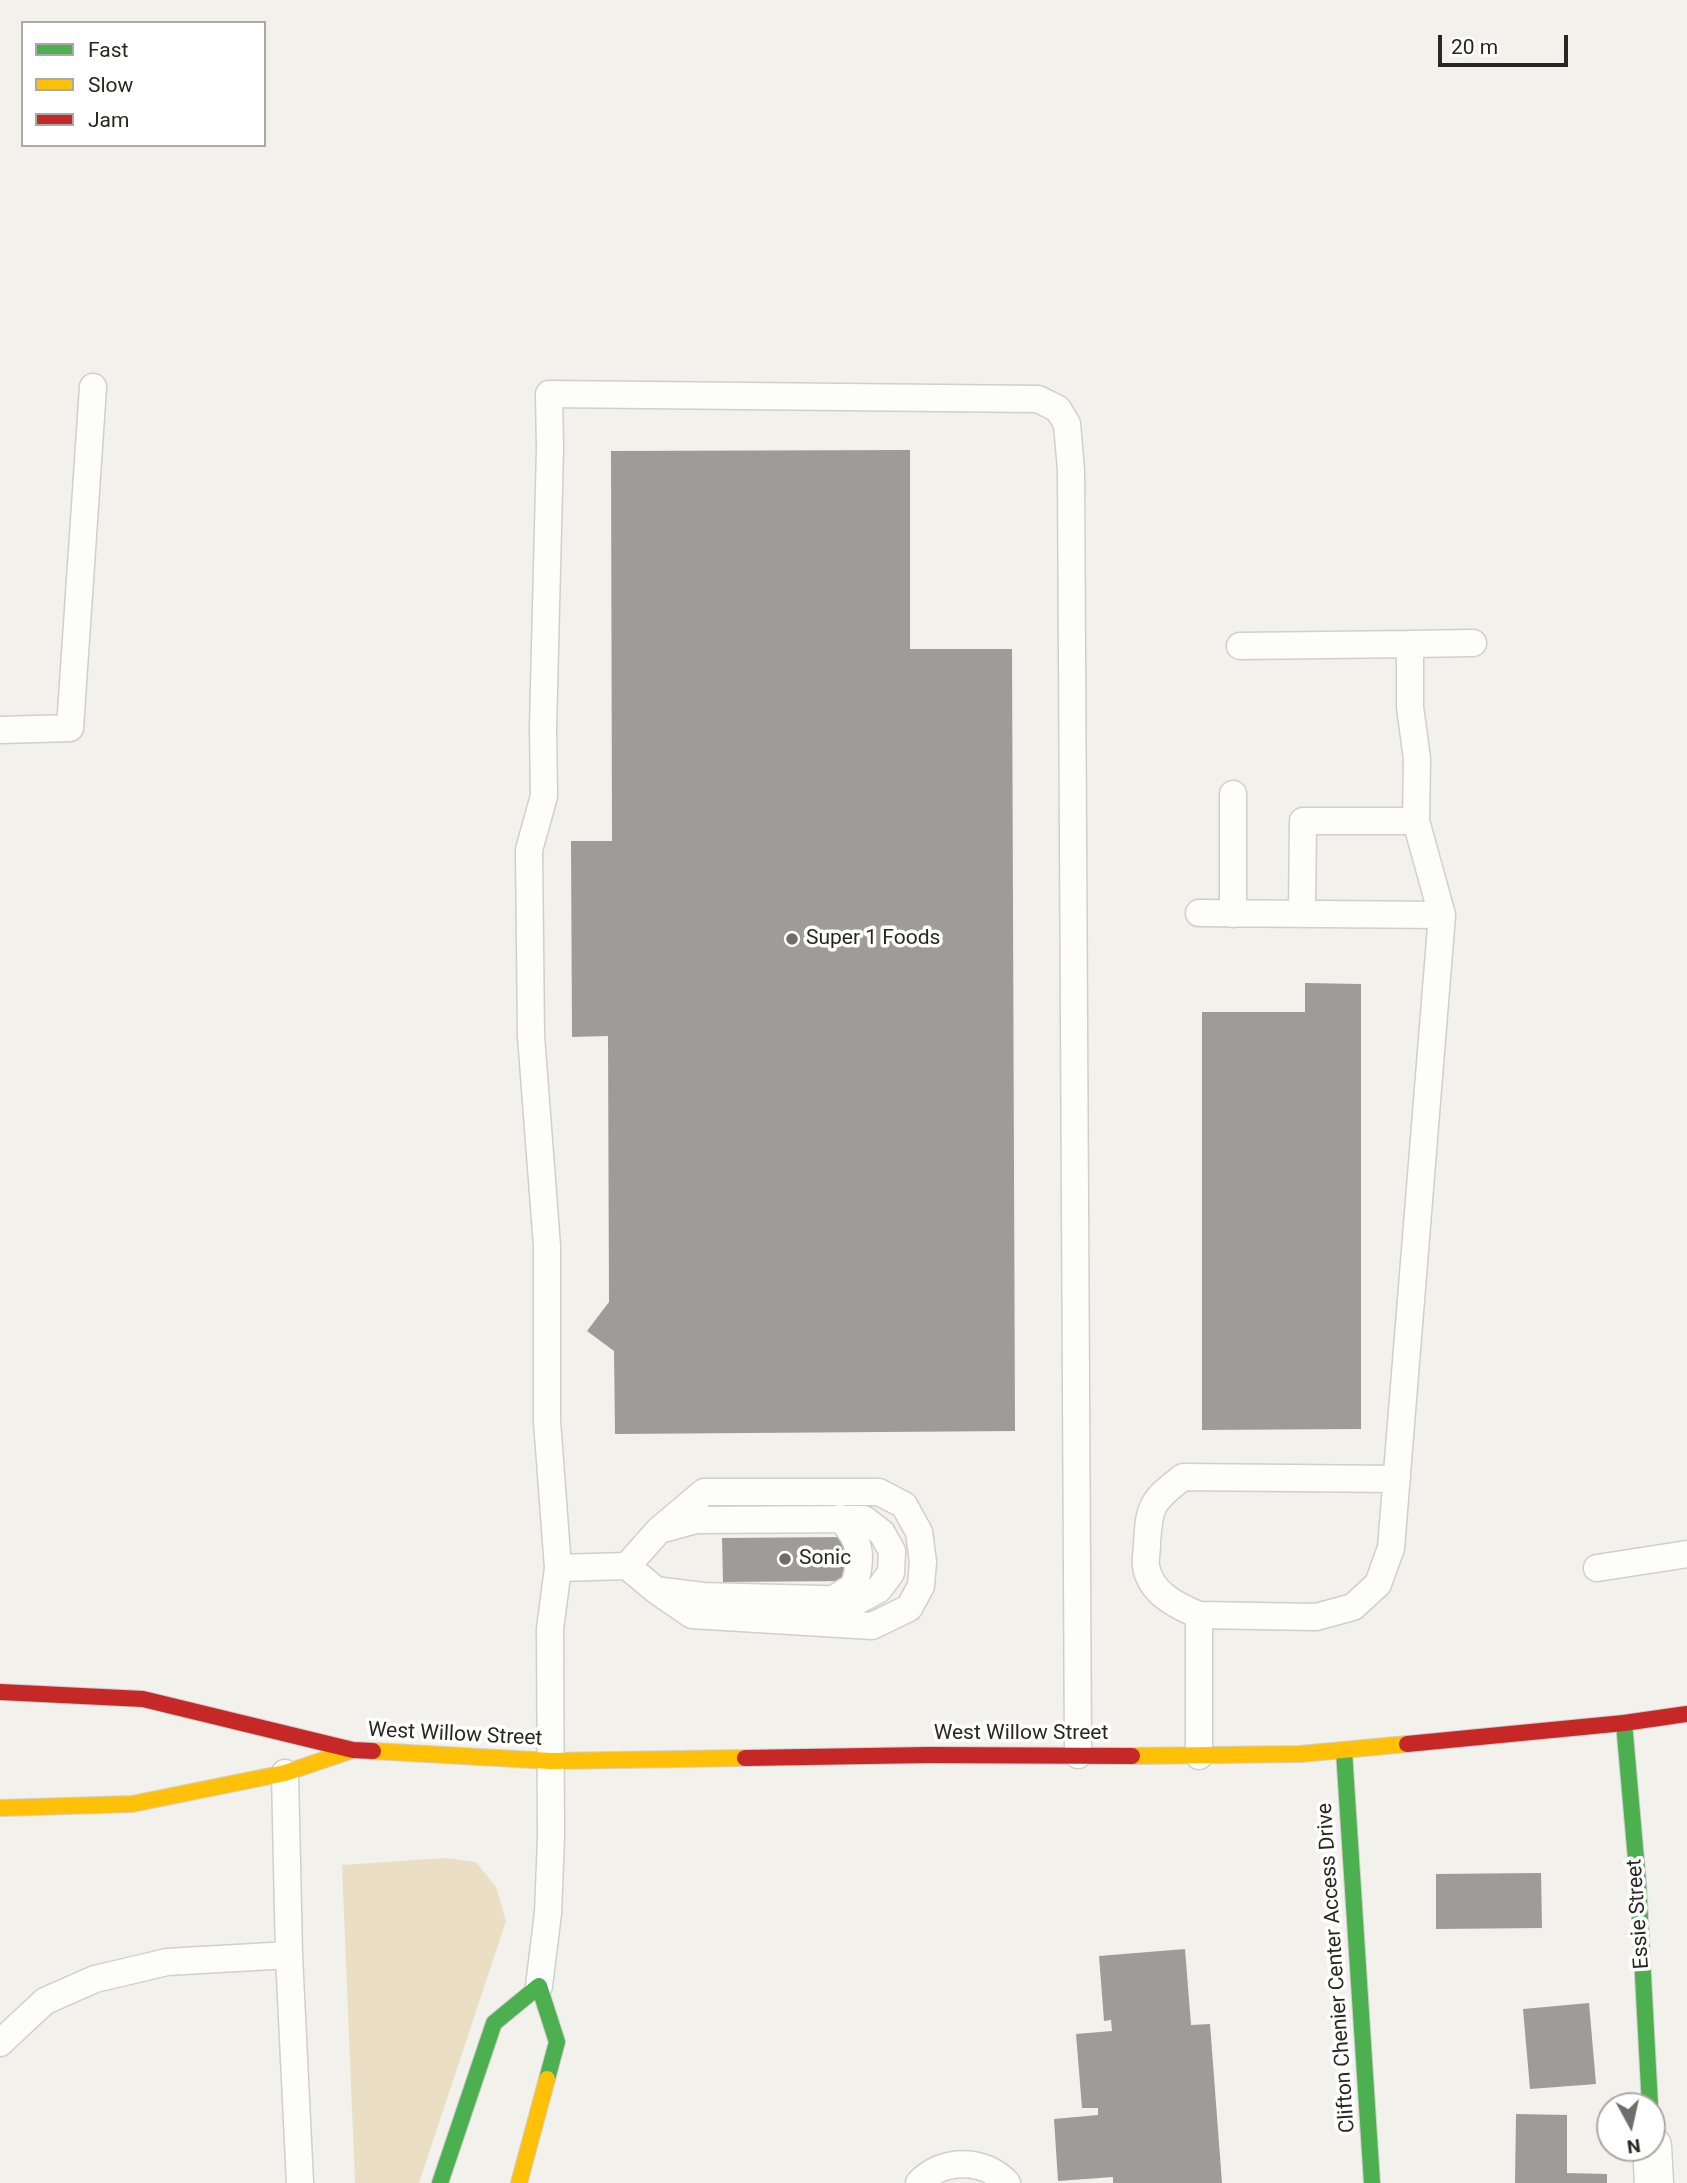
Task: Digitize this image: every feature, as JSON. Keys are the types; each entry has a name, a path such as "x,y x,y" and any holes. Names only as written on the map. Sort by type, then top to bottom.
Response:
{"main road":[{"name":"West Willow Street","path":"0,1692 143,1699 353,1750 551,1762 1300,1754 1623,1723 1687,1714"},
{"name":"Essie Street","path":"1623,1723 1638,1882 1649,2092"},
{"name":"West Willow Street","path":"0,1808 132,1804 285,1773 353,1750"},
{"name":"Clifton Chenier Center Access Drive","path":"1345,1751 1372,2183"},
{"path":"440,2183 494,2023 539,1986 557,2042 519,2183"}],"street":[{"path":"1653,2162 1654,2183"}],"lane":[{"path":"0,730 69,728 93,387"},
{"path":"539,1986 548,1913 551,1838 550,1629 558,1568 547,1421 547,1246 531,1036 529,850 544,796 550,394 1038,400 1058,409 1067,424 1071,470 1078,1755"},
{"path":"1240,646 1473,643"},
{"path":"1397,1479 1183,1477 1163,1493 1149,1514 1146,1566 1155,1587 1174,1604 1199,1615 1316,1617 1353,1607 1378,1584 1391,1548 1397,1479 1442,915 1416,821 1417,759 1410,707 1410,644"},
{"path":"1233,794 1233,914"},
{"path":"1302,914 1303,821 1416,821"},
{"path":"1199,914 1442,915"},
{"path":"558,1568 627,1566 692,1615 872,1626 909,1608 921,1586 923,1562 919,1532 904,1505 878,1492 704,1492 659,1530 627,1566"},
{"path":"657,1591 703,1596 859,1600 878,1590 891,1573 892,1551 882,1533 864,1519 696,1520 659,1530"},
{"path":"1597,1568 1687,1554"},
{"path":"1199,1615 1199,1756"},
{"path":"285,1773 289,1955 300,2183"},
{"path":"0,2043 45,2001 95,1979 167,1962 289,1955"},
{"path":"919,2183 943,2167 963,2164 983,2167 1001,2176 1007,2183"}],"shaded area":[{"path":"445,1858 476,1862 496,1887 506,1921 419,2183 355,2183 342,1865"}],"building":[{"name":"Super 1 Foods","path":"910,450 910,649 1012,649 1015,1431 615,1434 614,1351 587,1331 609,1302 608,1036 572,1037 571,841 612,841 611,451"},
{"path":"1305,983 1361,984 1361,1429 1202,1430 1202,1012 1305,1012"},
{"name":"Sonic","path":"847,1537 848,1581 723,1582 722,1538"},
{"path":"1541,1873 1542,1928 1436,1929 1436,1874"},
{"path":"1185,1949 1191,2025 1210,2024 1222,2183 1113,2183 1113,2177 1058,2181 1054,2119 1098,2115 1098,2108 1082,2108 1076,2034 1112,2031 1111,2020 1104,2021 1099,1956"},
{"path":"1589,2003 1596,2084 1530,2089 1523,2009"},
{"path":"1516,2114 1567,2115 1567,2173 1607,2174 1607,2183 1515,2183"}],"traffic: fast":[{"path":"1624,1723 1638,1882 1649,2092"},
{"path":"1344,1751 1372,2183"},
{"path":"440,2183 494,2023 539,1986 557,2042 547,2079"}],"traffic: slow":[{"path":"1132,1756 1300,1754 1407,1744"},
{"path":"0,1808 132,1804 285,1773 353,1750"},
{"path":"373,1751 551,1761 745,1758"},
{"path":"519,2183 547,2079"}],"traffic: jam":[{"path":"0,1692 143,1699 353,1750 373,1751"},
{"path":"1407,1744 1624,1723 1687,1714"},
{"path":"745,1758 1132,1756"}],"place":[{"name":"Super 1 Foods","path":"792,939"},
{"name":"Sonic","path":"785,1559"}]}
